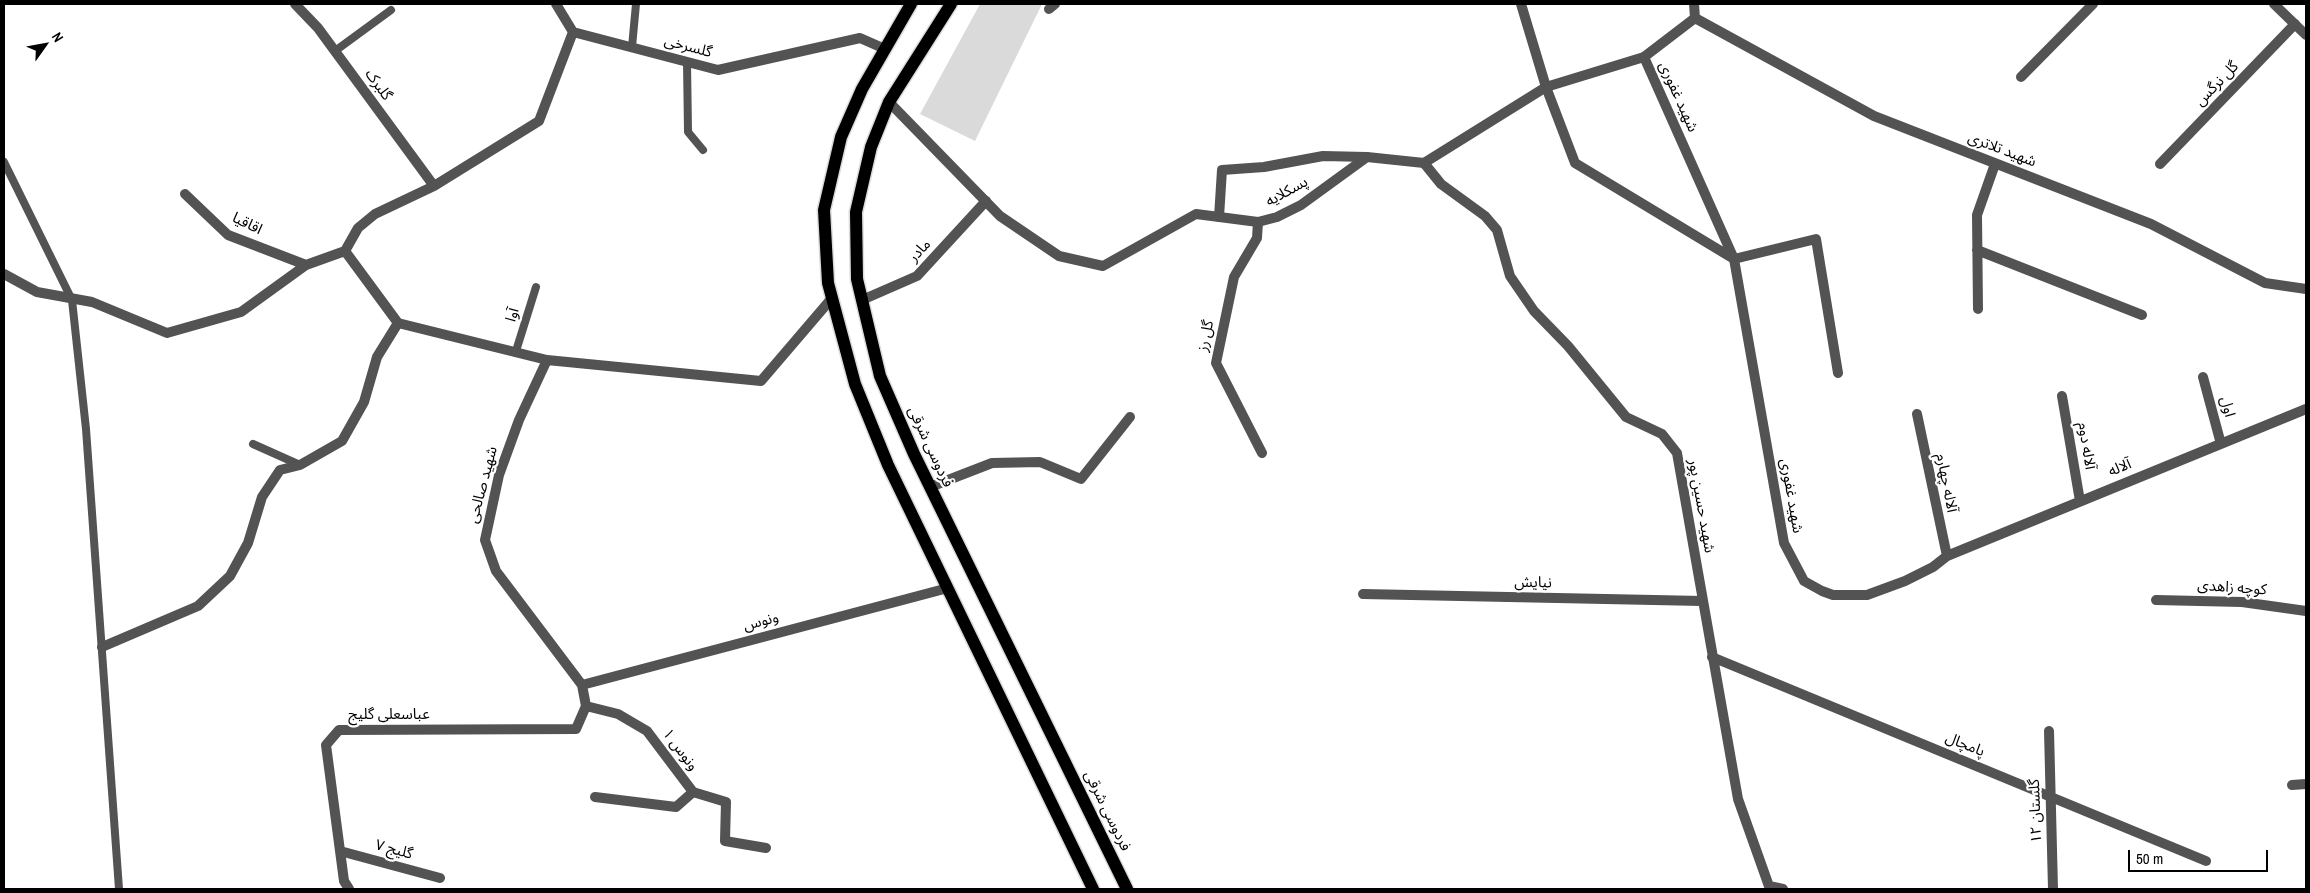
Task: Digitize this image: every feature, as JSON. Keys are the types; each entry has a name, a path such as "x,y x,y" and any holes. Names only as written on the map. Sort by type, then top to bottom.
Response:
{"main road":[{"path":"911,4 862,89 840,137 824,210 828,283 855,384 888,466 1093,889"},
{"name":"فردوسی شرقی","path":"951,4 889,102 870,147 856,212 857,280 880,376 930,487 1127,889"}],"street":[{"name":"گلبرک","path":"295,4 318,28 434,186"},
{"path":"4,274 37,292 92,302 167,333 241,312 306,265 346,251 358,228 375,214 434,186 539,122 572,32 556,4"},
{"path":"1520,4 1546,87 1575,163 1734,259 1816,239 1838,373"},
{"path":"1219,217 1222,170 1264,167 1323,156 1367,157 1424,163 1546,87 1644,57 1695,18 1694,4"},
{"path":"2021,77 2093,4"},
{"path":"2274,4 2306,35"},
{"name":"شهید تلاتری","path":"1695,18 1874,116 2151,224 2265,283 2306,289"},
{"name":"گل نرگس","path":"2160,164 2295,24"},
{"name":"گلسرخی","path":"572,32 718,70 860,38 886,49"},
{"name":"شهید غفوری","path":"1644,57 1734,259 1784,543 1804,581 1833,595 1867,595 1905,582 1933,567 1947,556"},
{"name":"پسکلایه","path":"889,102 1000,216 1059,256 1104,266 1196,214 1258,222 1277,217 1301,205 1367,157"},
{"name":"شهید حسین پور","path":"1424,163 1441,184 1484,216 1497,230 1510,276 1534,312 1568,346 1626,417 1662,434 1677,453 1738,799 1770,888"},
{"path":"1978,309 1977,215 1995,164"},
{"name":"اقاقیا","path":"185,194 228,235 306,265"},
{"name":"مادر","path":"862,300 917,276 986,201"},
{"name":"گل رز","path":"1258,222 1257,238 1234,277 1216,363 1262,453"},
{"path":"1977,250 2142,315"},
{"path":"346,251 398,323 547,360 761,381 832,298"},
{"path":"102,647 198,606 230,576 248,542 262,497 280,470 300,465 342,441 364,402 377,357 398,323"},
{"name":"شهید صالحی","path":"547,360 519,420 499,475 485,540 496,571 582,685"},
{"name":"اول","path":"2203,377 2221,444"},
{"name":"آلاله دوم","path":"2062,396 2080,501"},
{"name":"آلاله","path":"1947,556 2306,409"},
{"name":"آلاله چهارم","path":"1917,414 1947,556"},
{"path":"930,487 992,463 1040,462 1081,479 1130,417"},
{"name":"ونوس","path":"582,685 948,588"},
{"name":"نیایش","path":"1363,594 1702,601"},
{"name":"کوچه زاهدی","path":"2156,600 2242,602 2306,611"},
{"name":"پامچال","path":"1712,657 2206,861"},
{"path":"582,685 586,706"},
{"name":"عباسعلی گلیج","path":"348,889 344,881 326,745 339,730 576,729 586,706"},
{"name":"ونوس ۱","path":"586,706 618,714 647,731 693,792 726,802 725,841 766,848"},
{"name":"گلستان ۱۲","path":"2048,731 2054,889"},
{"path":"2292,785 2306,784"},
{"name":"ونوس ۱","path":"594,797 676,807 693,792"},
{"name":"گلیج ۷","path":"340,851 440,878"},
{"path":"1770,888 1783,889"}],"lane":[{"path":"632,48 636,4"},
{"path":"335,51 391,10"},
{"path":"687,62 688,132 703,150"},
{"path":"4,162 71,298 86,429 119,889"},
{"name":"آوا","path":"516,351 536,287"},
{"path":"253,444 300,465"}],"shaded area":[{"path":"980,4 1042,4 975,141 920,114"}]}
